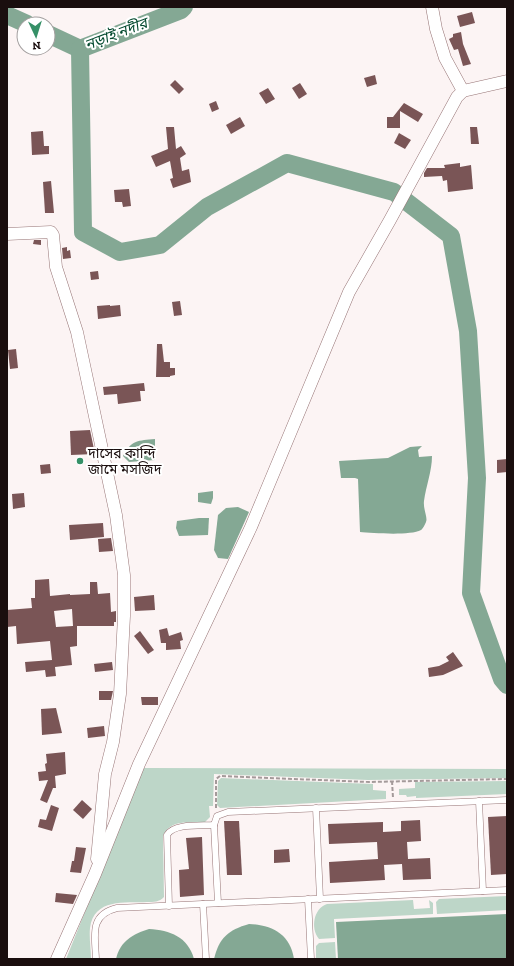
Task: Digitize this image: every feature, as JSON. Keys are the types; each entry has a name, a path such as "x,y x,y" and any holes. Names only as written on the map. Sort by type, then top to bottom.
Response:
{"street":[{"path":"432,7 436,29 445,58 460,94"},
{"path":"57,959 95,874 139,764 251,527 349,292 460,94 507,81"},
{"path":"7,234 51,232 53,235 56,267 77,332 116,515 124,575 124,616 120,694 113,742 105,774 95,874"}],"lane":[{"path":"218,904 214,826 217,816 228,812 507,800"},
{"path":"479,801 483,891"},
{"path":"316,808 320,899"},
{"path":"169,906 167,835 169,831 178,827 214,826"},
{"path":"96,959 96,922 109,910 118,908 507,890"},
{"path":"308,899 311,959"},
{"path":"203,904 206,959"}],"path":[{"path":"217,816 215,805 216,779 220,776 369,782 507,779"},
{"path":"392,782 393,805"}],"shaded area":[{"path":"155,439 155,460 129,462 123,456 129,446 136,442"},
{"path":"422,446 418,450 419,457 432,456 424,501 426,520 422,529 416,532 400,534 360,532 358,479 341,478 339,461 388,458 410,447"},
{"path":"213,491 211,504 198,502 198,493"},
{"path":"238,507 249,512 228,559 218,558 214,550 218,515 226,508"},
{"path":"209,518 208,535 179,536 176,528 177,521"},
{"path":"143,768 507,769 507,778 368,780 214,774 213,806 209,806 210,817 205,822 175,824 166,831 163,836 164,897 154,902 120,903 104,907 98,911 93,918 90,928 91,959 66,959"},
{"path":"221,778 373,784 373,790 386,791 386,799 220,808 217,805 218,781"},
{"path":"507,781 507,794 416,798 416,796 407,797 406,795 399,795 399,789 415,788 415,782"},
{"path":"507,896 507,910 437,914 436,902 439,899"},
{"path":"413,900 414,909 430,908 429,900 433,903 433,914 334,919 335,938 319,939 316,935 314,924 316,914 323,906 327,904"},
{"path":"507,914 507,959 338,959 336,922"},
{"path":"249,924 265,926 279,932 289,943 294,959 214,959 222,940 230,932"},
{"path":"149,929 171,933 183,940 191,951 194,959 116,959 121,947 128,939"},
{"path":"335,942 336,959 316,959 316,946 319,943"}],"building":[{"path":"472,12 475,23 460,27 457,16"},
{"path":"461,32 463,44 471,64 463,66 458,49 454,50 449,39 453,37 453,34"},
{"path":"375,75 377,84 367,87 364,78"},
{"path":"175,80 184,89 179,94 170,85"},
{"path":"300,83 307,94 299,99 292,88"},
{"path":"268,88 275,99 266,104 259,93"},
{"path":"216,101 219,109 212,112 209,104"},
{"path":"404,103 423,114 418,122 400,111 400,128 387,128 387,117 393,117"},
{"path":"240,117 245,126 231,134 226,125"},
{"path":"166,127 174,127 176,149 181,146 186,154 180,158 182,171 189,169 191,182 173,188 170,179 173,178 170,161 156,167 151,156 168,149"},
{"path":"470,127 477,127 479,144 471,144"},
{"path":"43,131 44,146 49,146 49,154 32,155 31,132"},
{"path":"399,133 411,140 405,149 394,143"},
{"path":"460,163 460,167 471,165 473,189 448,192 447,180 443,181 442,176 424,177 424,173 427,168 445,168 444,165"},
{"path":"51,181 54,213 45,213 43,182"},
{"path":"129,189 131,206 123,207 122,202 115,202 114,190"},
{"path":"34,240 41,240 41,245 33,244"},
{"path":"67,247 67,251 70,250 71,258 63,259 62,248"},
{"path":"98,271 99,279 91,280 90,272"},
{"path":"180,301 182,315 174,316 172,302"},
{"path":"120,305 121,316 98,319 97,306"},
{"path":"157,344 162,344 164,362 170,362 170,368 175,368 175,375 170,377 156,377"},
{"path":"16,349 18,368 10,369 8,350"},
{"path":"144,383 145,391 140,391 141,401 118,404 117,394 104,395 103,387"},
{"path":"90,430 95,454 71,455 70,431"},
{"path":"507,459 507,472 497,473 497,460"},
{"path":"50,464 51,473 41,474 40,465"},
{"path":"24,493 25,507 13,509 12,494"},
{"path":"103,523 104,537 70,540 69,525"},
{"path":"111,538 113,551 99,552 98,539"},
{"path":"49,579 50,596 90,594 90,582 97,582 98,594 110,593 111,612 116,611 116,622 114,622 114,626 77,626 77,646 70,647 72,665 55,667 56,676 46,677 45,670 26,672 25,662 52,660 50,641 17,644 16,626 7,627 7,610 32,608 31,598 35,598 35,580","holes":["72,609 73,626 56,627 54,611"]},
{"path":"154,595 155,610 135,611 134,597"},
{"path":"167,628 169,636 181,632 183,640 180,641 181,649 166,650 166,643 161,643 159,630"},
{"path":"140,631 154,650 148,654 134,636"},
{"path":"453,652 463,666 443,675 429,677 428,668 439,666 449,661 446,657"},
{"path":"112,662 113,670 95,672 94,664"},
{"path":"99,691 113,691 111,700 99,700"},
{"path":"141,697 158,697 158,705 142,705"},
{"path":"56,708 62,733 42,735 41,709"},
{"path":"104,726 105,736 88,738 87,728"},
{"path":"65,752 66,774 55,776 56,788 53,788 47,803 40,800 48,780 39,781 38,772 46,771 46,754"},
{"path":"82,800 92,809 83,819 73,810"},
{"path":"51,805 59,808 52,831 38,827 40,819 46,820"},
{"path":"507,816 507,874 491,875 488,817"},
{"path":"420,820 421,841 407,842 408,859 430,858 431,879 403,880 402,864 384,865 385,880 330,883 329,862 378,859 377,842 329,844 328,824 383,822 383,832 401,831 401,821"},
{"path":"224,821 239,821 242,875 227,875"},
{"path":"202,837 204,895 180,897 179,870 189,869 186,838"},
{"path":"76,847 86,848 81,873 70,872 72,861 74,861"},
{"path":"289,849 290,862 274,863 274,850"},
{"path":"56,893 77,895 73,904 55,902"}],"waterway":[{"name":"নড়াই নদীর","path":"56,38 80,49 181,10 184,7"},
{"name":"নড়াই নদীর","path":"7,15 16,19"},
{"path":"80,49 83,232 120,252 160,245 207,207 287,163 394,192 451,236 468,331 477,478 471,593 502,679 507,685"}],"place":[{"name":"দাসের কান্দি জামে মসজিদ","path":"80,461"}]}
